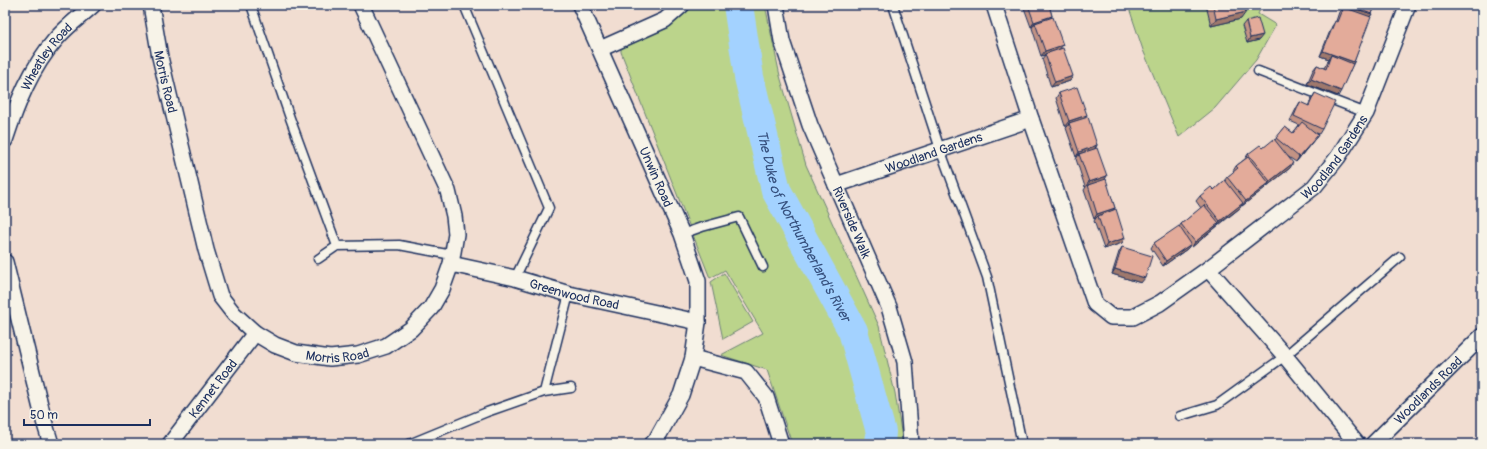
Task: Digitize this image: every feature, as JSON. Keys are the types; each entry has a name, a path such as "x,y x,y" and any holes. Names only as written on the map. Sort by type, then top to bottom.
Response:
{"street":[{"name":"Wheatley Road","path":"5,140 29,78 56,38 93,5"},
{"name":"Morris Road","path":"151,5 160,57 206,250 220,296 234,314 254,333 275,345 296,353 330,358 358,355 386,346 412,329 431,308 442,289 452,260 456,234 454,216 448,191 362,5"},
{"name":"Unwin Road","path":"580,5 682,234 698,281 698,322 693,358 681,395 656,440 652,444"},
{"path":"600,49 665,20 682,5"},
{"name":"Riverside Walk","path":"776,5 782,41 810,125 889,307 905,362 911,444"},
{"name":"Woodland Gardens","path":"994,5 1031,119 1095,304 1111,317 1133,317 1160,303 1208,269 1314,187 1338,157 1366,113 1408,5"},
{"name":"Woodland Gardens","path":"836,185 1031,119"},
{"name":"Greenwood Road","path":"452,260 569,294 698,322"},
{"path":"5,262 44,421 52,444"},
{"path":"1208,269 1285,356 1357,444"},
{"name":"Kennet Road","path":"170,444 254,333"},
{"name":"Woodlands Road","path":"1373,444 1482,336"},
{"path":"693,358 746,372 766,396 781,444"}],"lane":[{"path":"251,5 290,118 337,246"},
{"path":"464,5 549,208 515,278"},
{"path":"893,5 940,149 987,277 1021,439"},
{"path":"1258,71 1366,113"},
{"path":"682,234 739,216 763,266"},
{"path":"318,259 337,246 399,245 452,260"},
{"path":"1180,416 1217,405 1285,356 1400,257"},
{"path":"544,392 569,294"},
{"path":"409,444 487,412 544,392 572,388"}],"green space":[{"path":"690,5 730,5 758,158 770,194 843,326 873,431 872,444 792,444 767,370 721,355 763,333 725,270 710,278 621,52 621,46 672,21"},
{"path":"745,5 765,5 780,76 806,165 879,326 895,393 903,444 886,444 888,431 858,325 795,213 779,165"},
{"path":"1128,5 1262,5 1258,14 1276,25 1256,60 1215,108 1179,137 1143,50"},
{"path":"724,273 753,322 723,339 711,282"}],"building":[{"path":"1028,5 1049,5 1052,16 1034,22"},
{"path":"1213,5 1245,5 1246,12 1216,19"},
{"path":"1351,5 1375,5 1372,14 1351,7"},
{"path":"1343,7 1371,17 1354,62 1323,51 1335,21 1337,22"},
{"path":"1053,17 1063,45 1045,51 1035,23"},
{"path":"1258,18 1263,35 1250,38 1246,21"},
{"path":"1063,48 1073,76 1055,82 1045,54"},
{"path":"1331,55 1353,64 1341,91 1311,79 1317,65 1326,69"},
{"path":"1077,87 1087,115 1069,121 1059,93"},
{"path":"1315,93 1335,102 1322,129 1294,116 1300,102 1309,106"},
{"path":"1088,117 1097,145 1079,152 1069,123"},
{"path":"1302,122 1318,135 1299,157 1276,138 1285,127 1293,133"},
{"path":"1274,139 1293,163 1270,181 1248,154 1260,145 1263,148"},
{"path":"1097,148 1107,176 1089,182 1079,154"},
{"path":"1248,157 1269,183 1246,201 1227,177 1238,168 1236,166"},
{"path":"1106,179 1115,208 1097,214 1088,185"},
{"path":"1225,180 1243,203 1220,221 1200,196 1211,187 1214,190"},
{"path":"1204,205 1219,223 1195,242 1181,224"},
{"path":"1116,209 1125,238 1107,244 1098,216"},
{"path":"1179,226 1191,244 1166,261 1154,243"},
{"path":"1122,247 1152,256 1145,278 1115,269"}],"waterway":[{"name":"The Duke of Northumberland's River","path":"738,5 749,77 776,190 853,331 881,432 880,444"}]}
